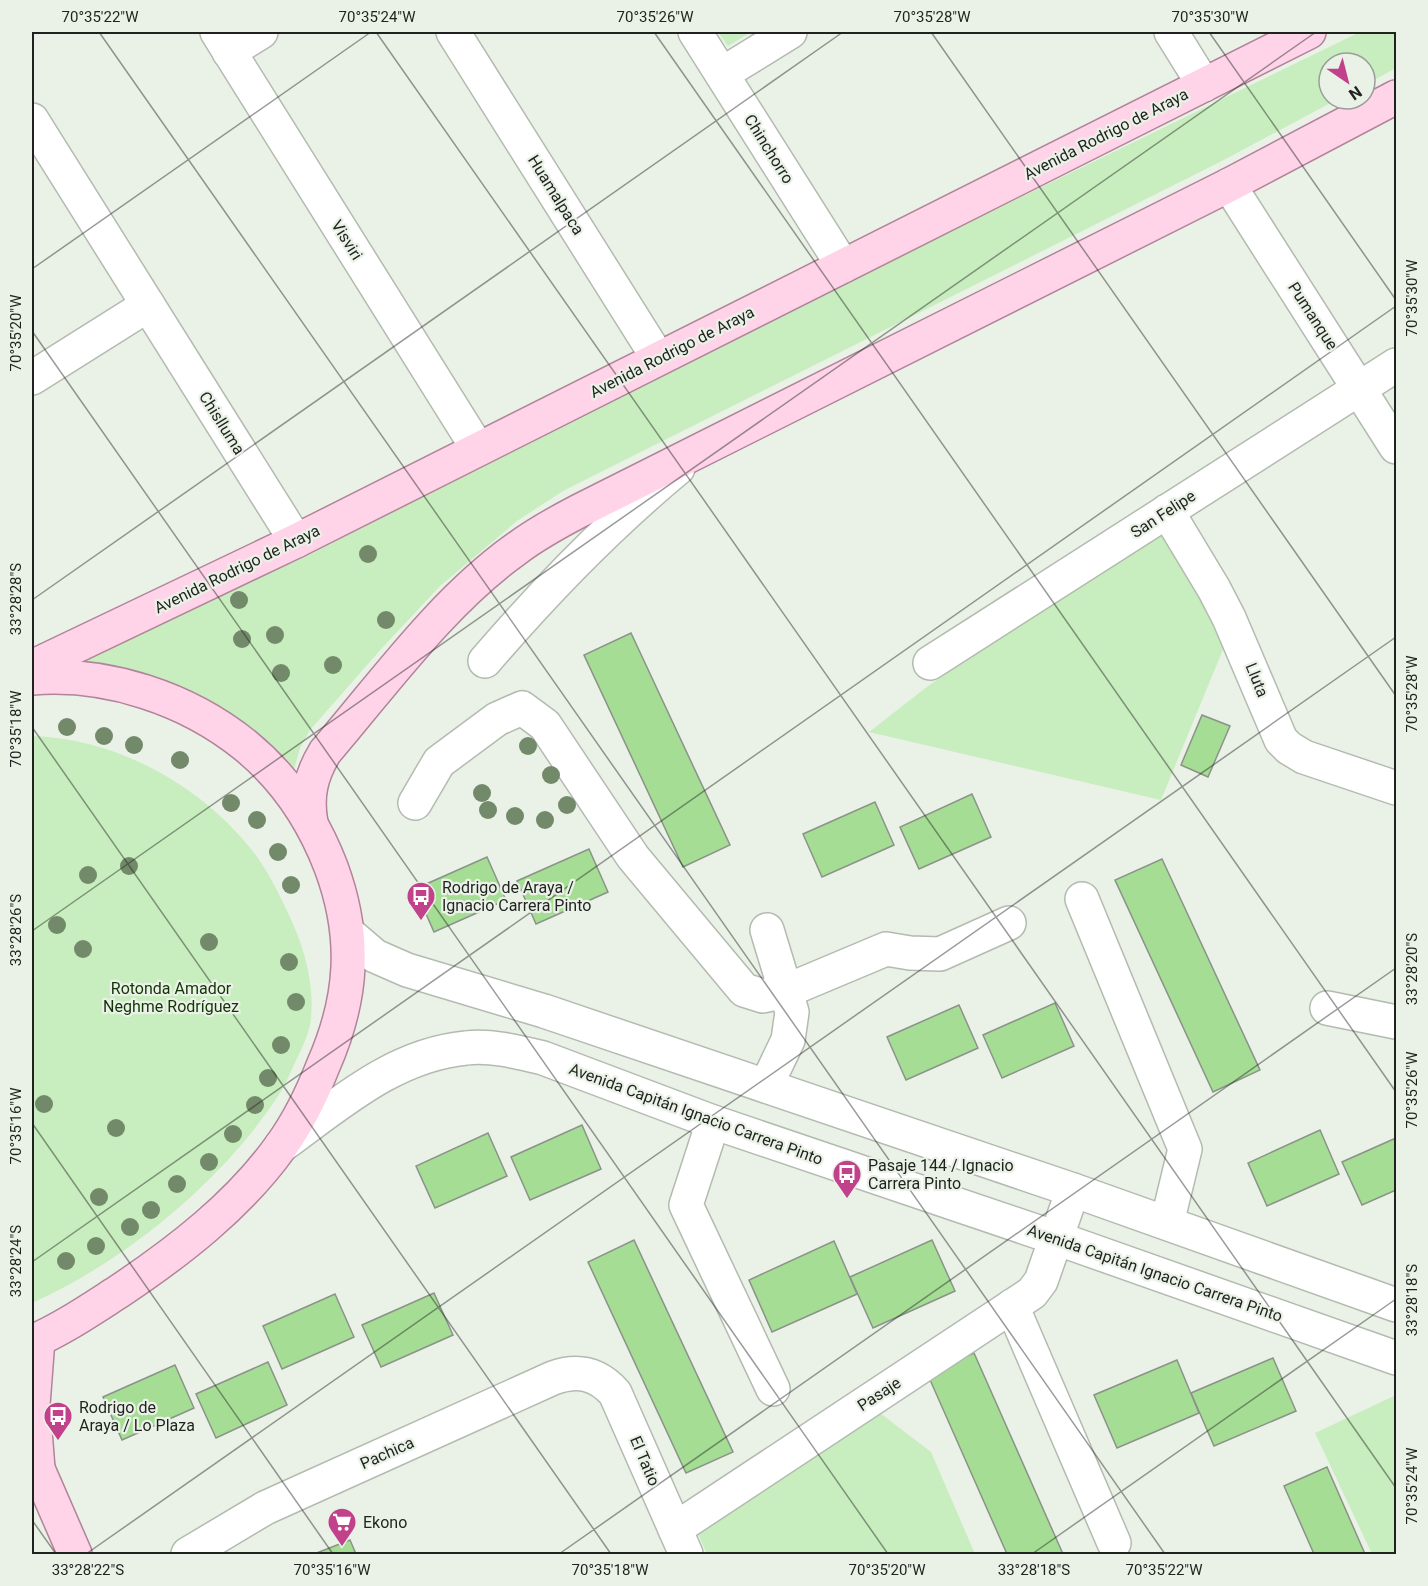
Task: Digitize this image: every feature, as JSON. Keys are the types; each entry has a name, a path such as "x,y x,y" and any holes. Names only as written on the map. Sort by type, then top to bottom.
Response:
{"main road":[{"name":"Avenida Rodrigo de Araya","path":"32,667 296,541 1309,32"},
{"path":"311,823 308,807 310,784 321,760 456,601 516,549 547,528 1229,185 1396,97"},
{"path":"32,678 47,676 88,679 150,693 177,703 230,733 257,756 282,781 311,823 336,881 348,933 350,955 345,1004 330,1052 306,1106 281,1146 235,1200 174,1252 73,1320 34,1341 35,1464 75,1554"}],"street":[{"path":"223,42 261,32"},
{"name":"Huamalpaca","path":"453,32 658,358"},
{"name":"Chinchorro","path":"695,32 843,266"},
{"path":"722,74 790,32"},
{"path":"1171,32 1204,85"},
{"name":"Visviri","path":"223,42 478,449"},
{"name":"Chislluma","path":"34,130 148,305 296,541"},
{"name":"Pumanque","path":"1229,185 1396,447"},
{"path":"32,378 148,305"},
{"name":"San Felipe","path":"930,663 1396,364"},
{"path":"485,661 535,603 589,547 700,450"},
{"name":"Lluta","path":"1167,511 1229,618 1281,740 1304,757 1396,788"},
{"path":"415,803 439,762 497,719 522,708 545,725 633,857 744,990 763,996 786,991 886,949 940,954 1009,923"},
{"path":"1082,899 1185,1149 1167,1223"},
{"path":"766,930 792,1012 788,1040 766,1086"},
{"path":"348,933 375,956 407,970 544,1011 766,1086 1073,1190 1396,1305"},
{"path":"1326,1008 1396,1022"},
{"name":"Avenida Capitán Ignacio Carrera Pinto","path":"281,1146 370,1082 392,1070 417,1059 467,1047 494,1048 543,1058 713,1122 1056,1238 1396,1358"},
{"path":"713,1122 686,1205 773,1389"},
{"name":"Pasaje","path":"681,1542 1032,1293 1041,1281 1073,1190"},
{"path":"1012,1306 1114,1543"},
{"name":"Pachica","path":"188,1554 266,1508 553,1378 566,1373 580,1372 594,1376"},
{"name":"El Tatio","path":"594,1376 606,1383 615,1393 681,1542"}],"green space":[{"path":"718,32 751,32 728,46"},
{"path":"1360,32 1396,32 1396,68 1377,78 1377,51 1321,51"},
{"path":"1317,53 1317,110 1220,162 563,491 517,521 440,586 382,648 310,730 300,748 294,770 242,724 213,704 183,688 143,675 73,659 309,555 666,370"},
{"path":"1167,528 1224,647 1161,800 869,732 928,686"},
{"name":"Rotonda Amador Neghme Rodríguez","path":"32,736 94,745 124,755 181,785 207,804 251,849 276,889 300,941 308,969 312,997 309,1030 285,1084 253,1130 227,1161 168,1217 135,1243 67,1286 32,1303"},
{"path":"1396,1395 1396,1554 1372,1554 1315,1433"},
{"path":"872,1407 931,1452 975,1554 707,1554 696,1530"}],"building":[{"path":"631,633 730,845 683,867 584,655"},
{"path":"1202,715 1230,726 1208,777 1181,765"},
{"path":"972,794 991,837 919,869 900,827"},
{"path":"875,802 894,845 822,877 803,834"},
{"path":"589,849 608,892 536,924 517,881"},
{"path":"487,857 506,900 434,932 415,889"},
{"path":"1162,859 1260,1070 1213,1092 1115,880"},
{"path":"1055,1003 1074,1046 1002,1078 983,1035"},
{"path":"959,1005 978,1048 906,1080 887,1037"},
{"path":"582,1125 601,1169 530,1200 511,1157"},
{"path":"1320,1130 1339,1174 1267,1206 1248,1163"},
{"path":"488,1133 507,1176 435,1208 416,1166"},
{"path":"1396,1138 1396,1190 1362,1205 1342,1162"},
{"path":"634,1240 733,1452 686,1473 588,1262"},
{"path":"932,1240 955,1291 873,1328 850,1277"},
{"path":"834,1241 857,1294 772,1332 749,1280"},
{"path":"434,1293 453,1335 381,1367 362,1325"},
{"path":"335,1294 354,1337 282,1369 263,1326"},
{"path":"974,1353 1063,1554 1007,1554 927,1373"},
{"path":"1273,1358 1296,1411 1214,1446 1191,1393"},
{"path":"1177,1360 1199,1413 1117,1448 1094,1395"},
{"path":"268,1362 287,1405 216,1438 196,1394"},
{"path":"175,1365 194,1408 122,1440 103,1397"},
{"path":"1327,1467 1365,1554 1314,1554 1284,1486"},
{"name":"Ekono","path":"350,1540 356,1554 314,1554"}],"place":[{"name":"Rodrigo de Araya / Ignacio Carrera Pinto","path":"421,922"},
{"name":"Pasaje 144 / Ignacio Carrera Pinto","path":"847,1200"},
{"name":"Rodrigo de Araya / Lo Plaza","path":"58,1442"},
{"name":"Ekono","path":"342,1548"}]}
